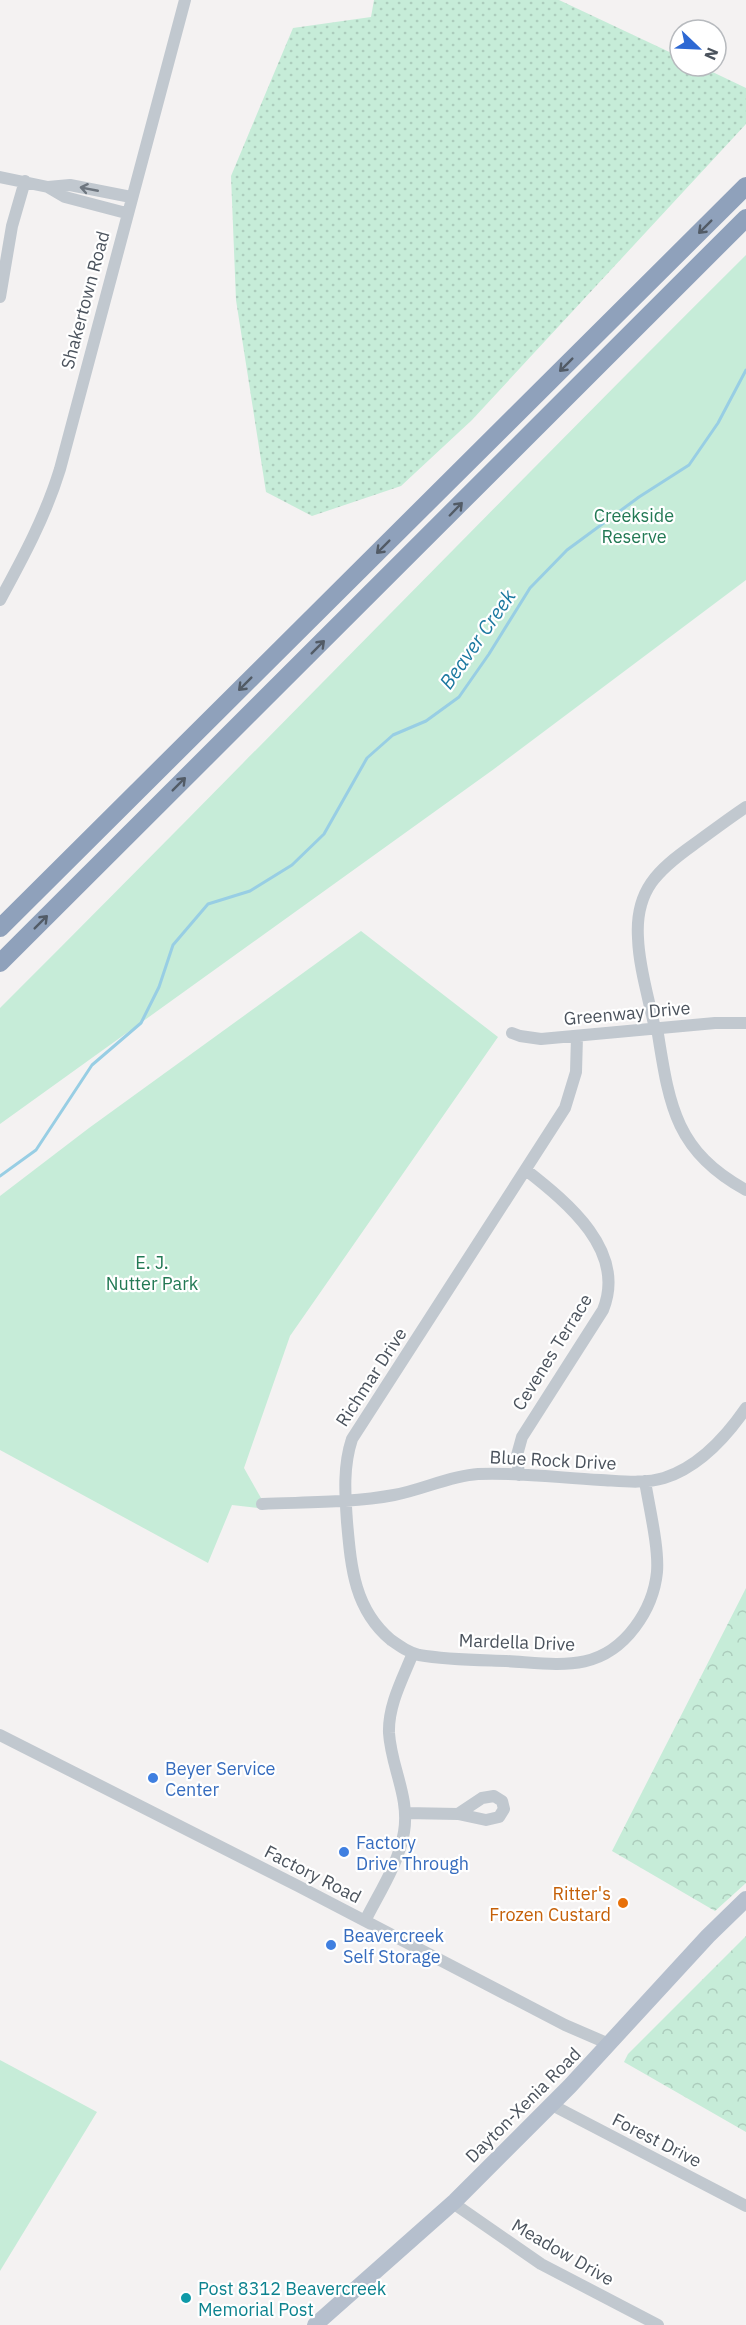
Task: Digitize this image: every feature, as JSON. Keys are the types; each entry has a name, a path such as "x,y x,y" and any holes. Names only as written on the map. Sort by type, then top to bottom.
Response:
{"highway":[{"path":"0,928 746,186"},
{"path":"0,963 746,218"}],"main road":[{"name":"Dayton-Xenia Road","path":"315,2325 453,2203 552,2105 708,1936 746,1899"}],"street":[{"name":"Shakertown Road","path":"0,600 28,548 55,485 126,213 185,0"},
{"path":"0,177 48,187 65,197 126,213"},
{"path":"0,297 12,226 25,181"},
{"path":"48,187 70,185 131,197"},
{"path":"746,807 669,862 656,875 644,893 638,921 638,937 669,1091 683,1132 706,1164 746,1190"},
{"name":"Greenway Drive","path":"512,1033 530,1038 577,1036 715,1023 746,1023"},
{"name":"Richmar Drive","path":"413,1653 404,1650 380,1630 360,1599 351,1568 346,1500 346,1459 355,1433 526,1170 570,1096 576,1072 577,1036"},
{"name":"Cevenes Terrace","path":"519,1475 517,1455 522,1437 603,1310 609,1291 609,1276 602,1250 582,1221 551,1190 526,1170"},
{"name":"Blue Rock Drive","path":"262,1504 394,1496 467,1475 645,1481 667,1477 696,1461 723,1437 746,1408"},
{"name":"Mardella Drive","path":"413,1653 427,1657 571,1664 598,1659 614,1650 642,1618 650,1602 655,1582 657,1564 645,1481"},
{"path":"365,1921 398,1852 404,1834 405,1814 401,1786 390,1744 389,1725 394,1701 413,1653"},
{"name":"Factory Road","path":"0,1735 565,2025 609,2044"},
{"path":"405,1814 458,1814"},
{"name":"Forest Drive","path":"552,2105 746,2206"},
{"name":"Meadow Drive","path":"453,2203 548,2268 658,2325"}],"green space":[{"path":"374,0 559,0 668,51 668,78 725,78 746,88 746,124 472,420 401,486 312,516 266,492 236,300 231,176 293,28 371,17"},
{"name":"Creekside Reserve","path":"746,255 746,580 494,769 0,1124 0,1008"},
{"name":"E. J. Nutter Park","path":"361,931 498,1037 290,1336 244,1468 261,1498 258,1508 232,1505 208,1563 0,1450 0,1196 89,1128"},
{"path":"746,1588 746,1883 715,1911 612,1851"},
{"path":"746,1936 746,2132 624,2062 628,2054"},
{"path":"0,2060 97,2112 0,2271"}],"waterway":[{"name":"Beaver Creek","path":"0,1176 36,1150 92,1065 141,1023 159,987 173,945 208,904 250,891 292,865 324,834 367,758 393,735 426,721 459,697 530,588 567,550 639,497 689,465 718,423 746,370"}],"place":[{"name":"Beyer Service Center","path":"153,1778"},
{"name":"Factory Drive Through","path":"344,1852"},
{"name":"Ritter's Frozen Custard","path":"623,1903"},
{"name":"Beavercreek Self Storage","path":"331,1945"},
{"name":"Post 8312 Beavercreek Memorial Post","path":"186,2298"}]}
